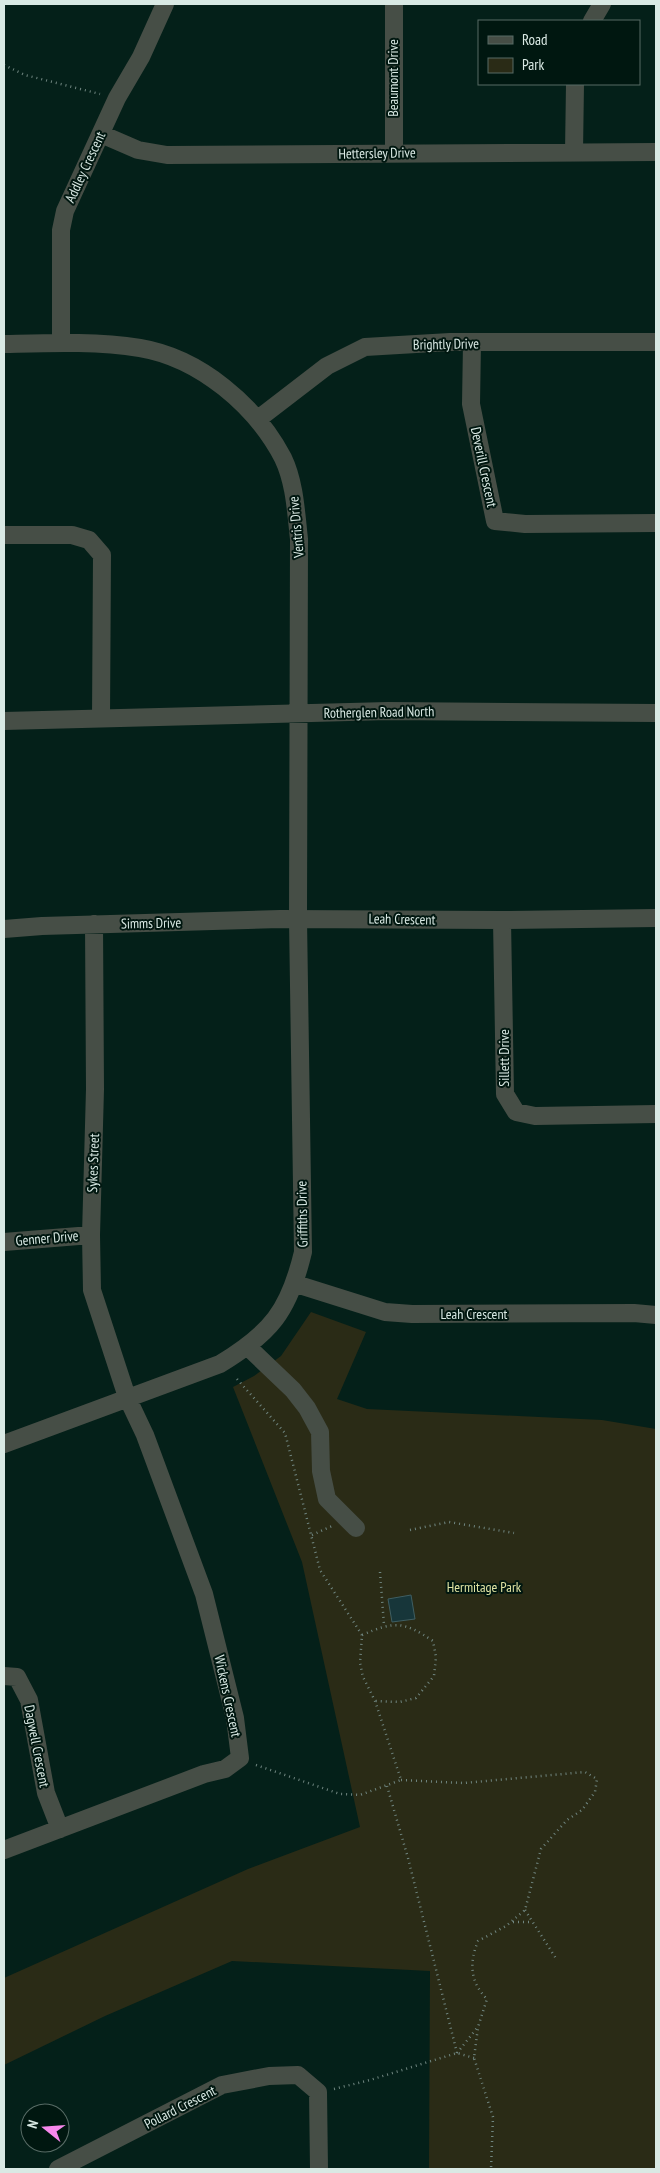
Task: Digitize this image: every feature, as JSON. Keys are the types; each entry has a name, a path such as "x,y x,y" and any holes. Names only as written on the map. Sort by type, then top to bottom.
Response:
{"street":[{"name":"Addley Crescent","path":"61,343 61,230 65,211 117,98 141,57 166,4"},
{"name":"Beaumont Drive","path":"394,4 394,152"},
{"path":"593,20 602,4"},
{"path":"574,152 575,85"},
{"name":"Hettersley Drive","path":"101,134 138,150 167,155 394,152 656,152"},
{"name":"Brightly Drive","path":"258,419 327,366 365,347 472,343 656,342"},
{"name":"Ventris Drive","path":"4,344 61,343 142,348 180,360 227,390 258,419 283,459 294,496 299,540 298,920"},
{"name":"Deverill Crescent","path":"472,343 471,404 495,521 525,524 656,522"},
{"path":"4,534 72,535 90,540 102,555 101,718"},
{"name":"Rotherglen Road North","path":"4,721 388,711 656,713"},
{"name":"Leah Crescent","path":"298,920 656,918"},
{"name":"Simms Drive","path":"4,929 94,924 298,920"},
{"name":"Griffiths Drive","path":"4,1444 220,1364 248,1347 278,1319 296,1284 303,1252 298,920"},
{"name":"Sillett Drive","path":"502,920 504,1094 516,1112 535,1116 656,1114"},
{"name":"Sykes Street","path":"94,924 95,1089 91,1235 92,1290 127,1397"},
{"name":"Genner Drive","path":"4,1242 91,1235"},
{"name":"Leah Crescent","path":"296,1284 385,1312 412,1314 634,1313 656,1315"},
{"path":"248,1347 293,1390 308,1408 320,1432 321,1471 327,1499 352,1524"},
{"name":"Wickens Crescent","path":"127,1397 145,1435 204,1594 235,1718 240,1758"},
{"name":"Dagwell Crescent","path":"4,1676 17,1677 29,1700 46,1793 60,1829"},
{"path":"4,1850 204,1774 225,1769 240,1758"},
{"name":"Pollard Crescent","path":"58,2169 222,2085 269,2076 298,2075 318,2092"},
{"path":"318,2092 319,2169"}],"path":[{"path":"4,65 25,75 117,98"},
{"path":"237,1379 285,1433 320,1570 362,1635 360,1663 363,1677 375,1701 401,1780"},
{"path":"410,1530 449,1522 514,1533"},
{"path":"311,1535 352,1524"},
{"path":"380,1572 384,1626"},
{"path":"362,1635 384,1626 412,1627 433,1641 436,1657 434,1676 416,1698 400,1702 375,1701"},
{"path":"240,1758 340,1794 360,1795 401,1780 464,1783 585,1772 597,1779 595,1792 582,1810 567,1820 541,1849 525,1910 511,1922 478,1941 471,1958 477,1989 488,1999 478,2027 474,2058 493,2117 492,2169"},
{"path":"387,1786 408,1858 457,2053"},
{"path":"525,1910 557,1960"},
{"path":"511,1922 533,1922"},
{"path":"457,2053 478,2027"},
{"path":"318,2092 370,2080 457,2053 474,2058"}],"green space":[{"name":"Hermitage Park","path":"311,1312 366,1332 337,1399 367,1409 602,1420 656,1429 656,2169 429,2169 430,1971 232,1961 105,2016 4,2065 4,1978 248,1869 360,1827 302,1562 233,1387 254,1376 281,1356"}],"building":[{"path":"411,1595 415,1619 392,1622 388,1599"}]}
